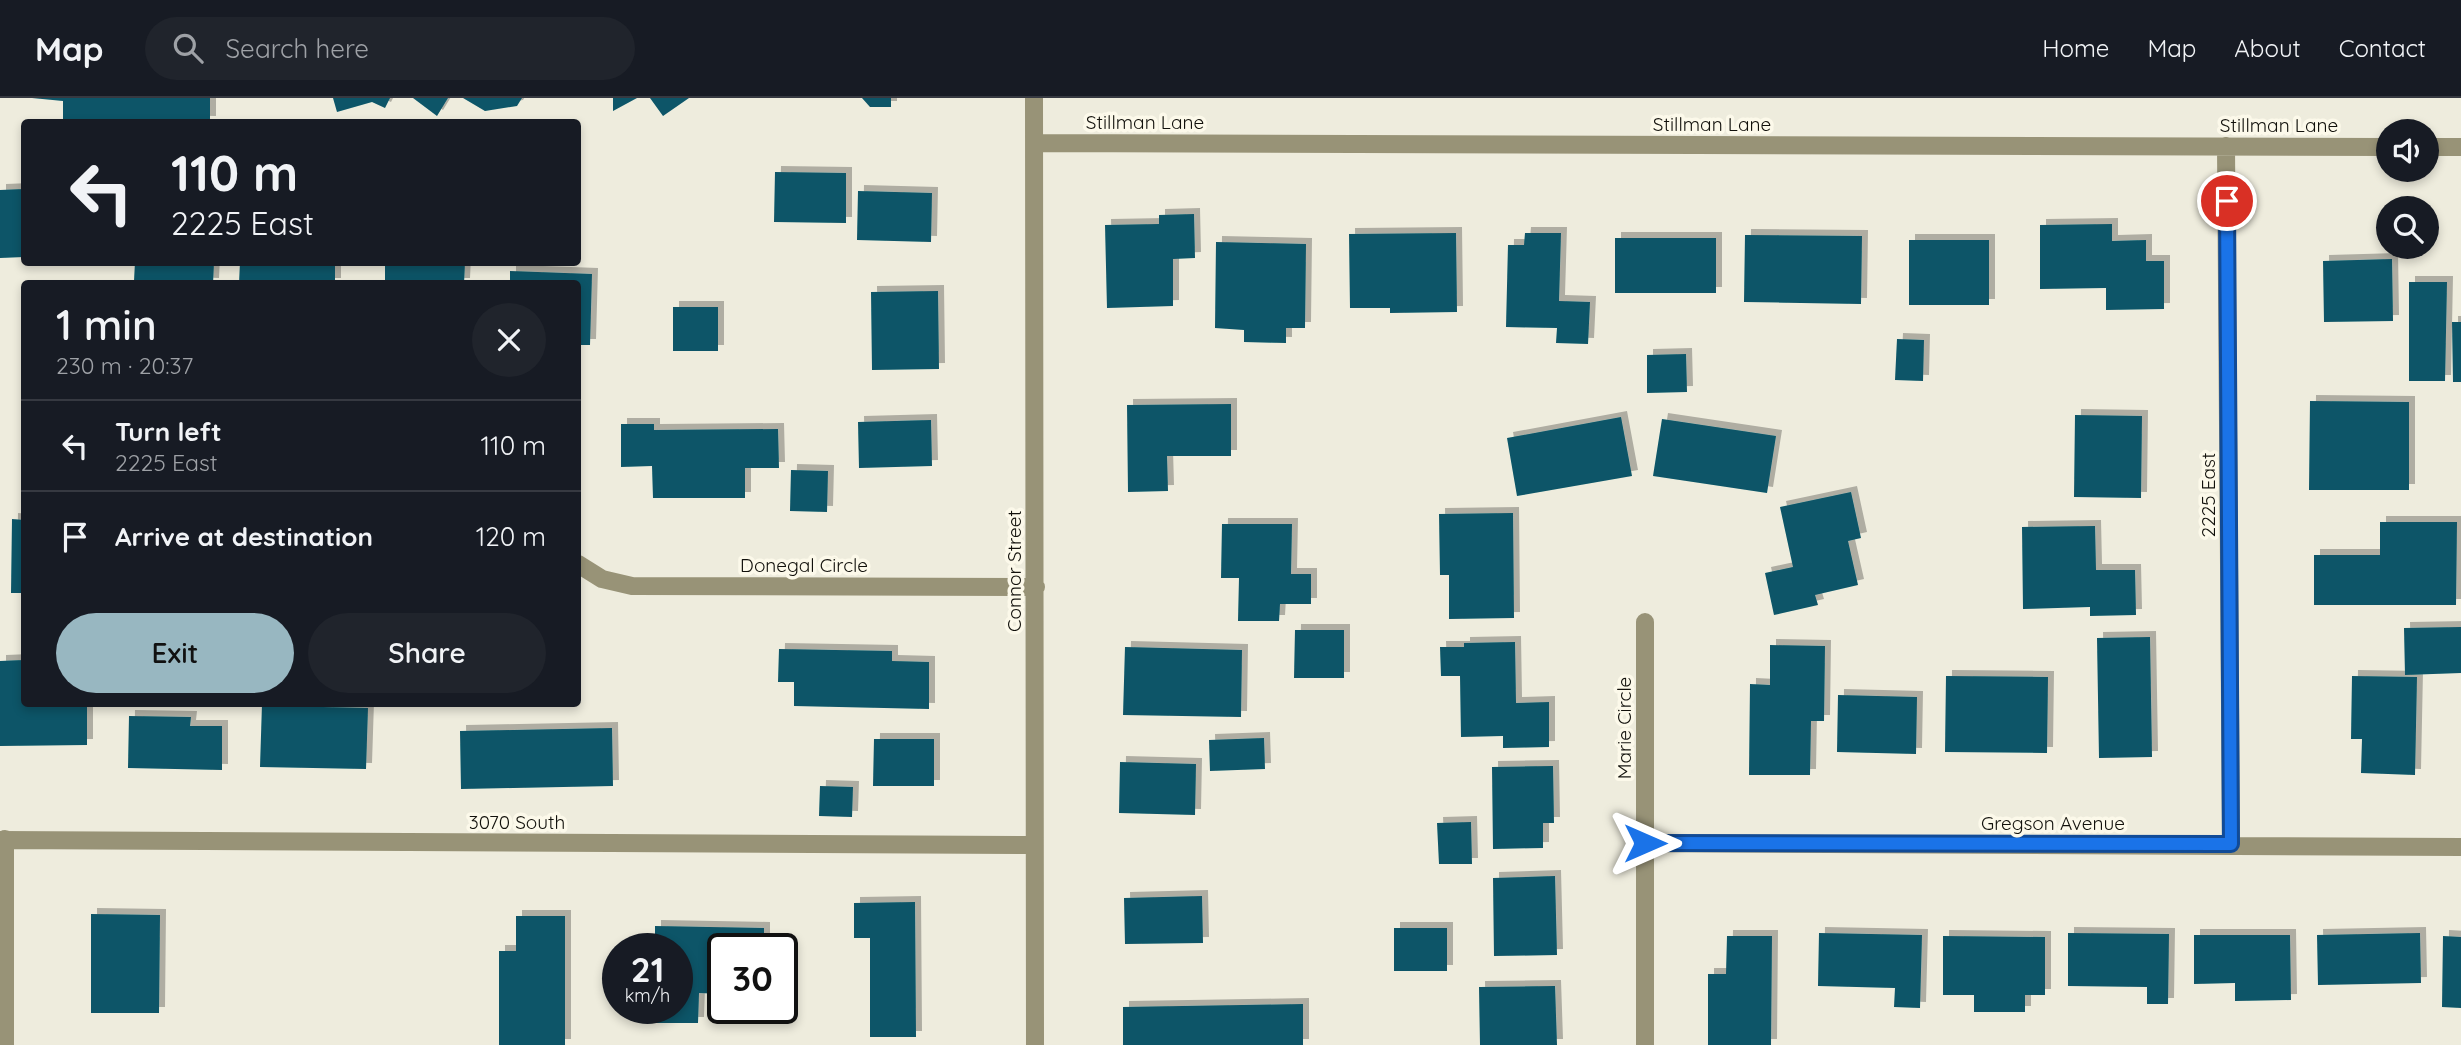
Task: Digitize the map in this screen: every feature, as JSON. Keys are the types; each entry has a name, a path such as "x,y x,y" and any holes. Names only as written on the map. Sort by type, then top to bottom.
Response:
{"street":[{"name":"Connor Street","path":"1034,98 1035,1045"},
{"name":"Stillman Lane","path":"1035,143 2376,146"},
{"name":"2225 East","path":"2226,146 2231,844"},
{"path":"2439,147 2461,147"},
{"name":"Donegal Circle","path":"581,566 602,579 632,586 1035,587"},
{"name":"Marie Circle","path":"1644,622 1645,1045"},
{"path":"2,839 5,1045"},
{"name":"3070 South","path":"2,839 1033,845"},
{"name":"Gregson Avenue","path":"1645,843 2461,847"}],"building":[{"path":"32,98 210,98 210,119 63,119 63,101"},
{"path":"333,98 390,98 385,108 372,102 337,112"},
{"path":"413,98 448,98 437,116"},
{"path":"463,98 522,98 517,106 485,111"},
{"path":"613,98 637,98 613,111"},
{"path":"650,98 689,98 663,116"},
{"path":"862,98 891,98 891,107 870,107"},
{"path":"775,172 846,173 846,223 774,222"},
{"path":"21,189 21,257 0,258 0,190"},
{"path":"858,191 932,193 931,242 857,240"},
{"path":"1194,214 1195,258 1173,259 1173,306 1107,308 1105,225 1159,224 1159,215"},
{"path":"2112,224 2112,241 2146,240 2146,261 2164,261 2164,309 2106,310 2106,288 2040,289 2040,225"},
{"path":"1456,233 1457,312 1390,313 1390,308 1350,308 1349,234"},
{"path":"1525,233 1561,233 1559,301 1590,302 1588,344 1556,343 1557,328 1506,327 1508,245 1524,245"},
{"path":"1745,235 1862,236 1861,304 1744,302"},
{"path":"1615,238 1716,238 1716,293 1615,293"},
{"path":"1909,240 1989,240 1989,305 1909,305"},
{"path":"1216,242 1306,244 1305,328 1286,328 1286,343 1244,342 1244,330 1215,328"},
{"path":"2392,259 2393,321 2324,322 2323,261"},
{"path":"135,266 214,266 213,280 134,280"},
{"path":"240,266 335,266 335,280 239,280"},
{"path":"385,266 465,266 464,280 385,280"},
{"path":"510,271 592,274 590,345 581,345 581,280 510,280"},
{"path":"2409,282 2447,282 2445,381 2409,381"},
{"path":"938,291 939,369 872,370 871,292"},
{"path":"673,307 718,307 718,351 673,351"},
{"path":"2452,322 2461,322 2461,382 2453,382"},
{"path":"1897,339 1924,340 1923,381 1895,380"},
{"path":"1686,354 1687,392 1647,393 1647,355"},
{"path":"2310,401 2409,402 2409,490 2309,490"},
{"path":"1231,404 1231,456 1167,456 1168,491 1128,492 1127,405"},
{"path":"2075,415 2142,416 2141,498 2074,497"},
{"path":"1621,417 1632,476 1517,496 1507,438"},
{"path":"1662,419 1776,436 1767,493 1653,476"},
{"path":"931,420 932,466 859,468 858,422"},
{"path":"621,424 654,424 654,430 778,429 779,468 745,468 745,498 653,498 652,466 621,467"},
{"path":"791,470 828,471 827,512 790,511"},
{"path":"1851,492 1861,538 1848,541 1858,585 1815,595 1818,605 1774,615 1765,573 1793,567 1780,507"},
{"path":"1513,513 1514,618 1449,619 1449,575 1440,575 1439,514"},
{"path":"12,519 21,520 21,593 11,593"},
{"path":"2380,522 2457,522 2456,605 2314,605 2314,555 2380,555"},
{"path":"1222,524 1292,524 1291,574 1311,574 1311,604 1280,604 1279,621 1238,621 1239,578 1221,578"},
{"path":"2095,526 2096,570 2135,570 2136,615 2090,616 2090,607 2023,609 2022,527"},
{"path":"2461,627 2461,673 2405,675 2404,628"},
{"path":"1295,630 1344,630 1344,678 1294,678"},
{"path":"2150,637 2152,757 2099,758 2097,638"},
{"path":"1515,642 1516,703 1549,702 1549,747 1503,748 1503,736 1461,737 1460,676 1441,676 1440,647 1464,647 1464,643"},
{"path":"1770,645 1825,646 1824,721 1811,721 1810,775 1749,775 1750,684 1770,685"},
{"path":"1125,647 1242,650 1241,717 1123,715"},
{"path":"779,649 892,651 892,661 929,662 929,709 794,706 794,682 778,682"},
{"path":"21,660 21,707 87,707 87,745 0,746 0,661"},
{"path":"1946,676 2048,677 2047,753 1945,752"},
{"path":"2352,676 2417,677 2415,775 2361,773 2362,739 2351,739"},
{"path":"1838,695 1917,697 1916,754 1837,752"},
{"path":"262,707 368,708 366,769 260,767"},
{"path":"129,716 191,717 190,726 222,726 222,770 128,768"},
{"path":"612,728 613,786 461,789 460,731"},
{"path":"1264,738 1265,769 1210,771 1209,740"},
{"path":"874,739 934,739 934,786 873,786"},
{"path":"1120,762 1196,764 1195,815 1119,813"},
{"path":"1553,766 1554,823 1543,823 1543,848 1493,849 1492,767"},
{"path":"820,786 853,787 852,817 819,816"},
{"path":"1471,822 1472,864 1439,864 1437,823"},
{"path":"1555,876 1557,955 1494,956 1493,878"},
{"path":"1202,896 1203,943 1125,944 1124,898"},
{"path":"915,902 916,1037 870,1037 870,938 854,938 854,903"},
{"path":"91,914 160,915 159,1013 91,1013"},
{"path":"516,916 565,916 565,1045 499,1045 499,951 516,951"},
{"path":"655,926 764,928 764,933 707,933 707,993 699,993 698,1023 693,1023 693,933 655,933"},
{"path":"1394,928 1447,928 1447,971 1394,971"},
{"path":"1819,933 1922,935 1920,1008 1894,1007 1895,988 1818,986"},
{"path":"2068,933 2169,934 2168,1004 2147,1004 2147,987 2068,986"},
{"path":"2420,933 2421,983 2318,985 2317,935"},
{"path":"2194,935 2290,935 2291,1000 2235,1001 2235,983 2194,984"},
{"path":"1727,936 1772,936 1771,1045 1708,1045 1708,974 1726,974"},
{"path":"1943,936 2045,937 2045,995 2025,995 2025,1012 1974,1012 1974,995 1943,995"},
{"path":"2443,936 2461,937 2461,1008 2442,1007"},
{"path":"1555,986 1557,1045 1480,1045 1479,987"},
{"path":"1303,1004 1303,1045 1123,1045 1123,1007"}],"route":[{"path":"1645,843 2231,844 2227,201"}]}
